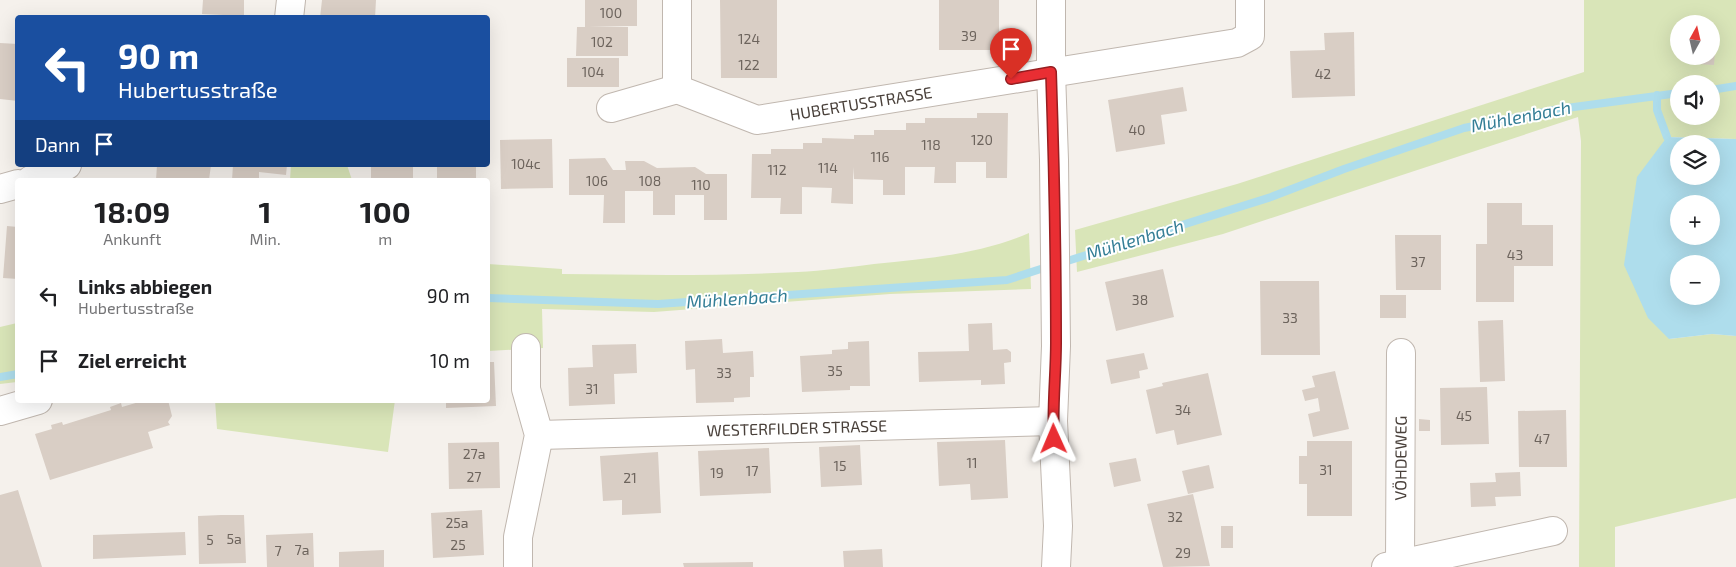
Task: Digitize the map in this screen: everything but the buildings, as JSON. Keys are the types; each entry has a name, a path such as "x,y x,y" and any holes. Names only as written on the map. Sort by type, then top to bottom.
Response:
{"street":[{"path":"290,15 291,0"},
{"path":"611,108 677,89 677,0"},
{"path":"1051,0 1056,346 1053,421 1058,526 1056,567"},
{"name":"HUBERTUSSTRASSE","path":"677,89 757,120 1237,43 1250,36 1250,0"},
{"path":"36,178 62,167"},
{"path":"0,189 15,185"},
{"path":"518,567 518,537 539,435 526,389 526,348"},
{"name":"VÖHDEWEG","path":"1401,353 1393,566 1553,531"},
{"path":"0,411 28,403"},
{"name":"WESTERFILDER STRASSE","path":"539,435 1053,421"}],"green space":[{"path":"1584,0 1736,0 1736,139 1720,139 1720,135 1670,135 1670,137 1667,137 1669,339 1712,334 1736,336 1736,498 1615,527 1615,567 1579,567 1581,141 1578,117 1223,234 1077,272 1075,230 1237,184 1584,72"},
{"path":"291,167 348,167 351,178 290,178"},
{"path":"1029,233 1031,289 890,294 654,312 542,309 543,348 490,351 490,264 562,269 562,274 710,275 769,273 826,270 913,260 972,251"},
{"path":"15,323 15,382 0,384 0,327"},
{"path":"215,403 395,403 388,452 217,429"}],"water":[{"path":"1667,137 1670,137 1670,185 1720,185 1720,139 1736,139 1736,336 1712,334 1669,339 1648,318 1624,265 1637,177"}],"waterway":[{"name":"Mühlenbach","path":"1720,89 1736,86"},
{"name":"Mühlenbach","path":"1061,263 1271,197 1344,169 1464,128 1559,109 1670,94"},
{"path":"1657,95 1657,110 1667,137"},
{"name":"Mühlenbach","path":"490,298 658,304 1007,280 1050,266"},
{"name":"Mühlenbach","path":"0,377 15,374"}],"route":[{"path":"1011,79 1051,72 1056,346 1054,439"}]}
